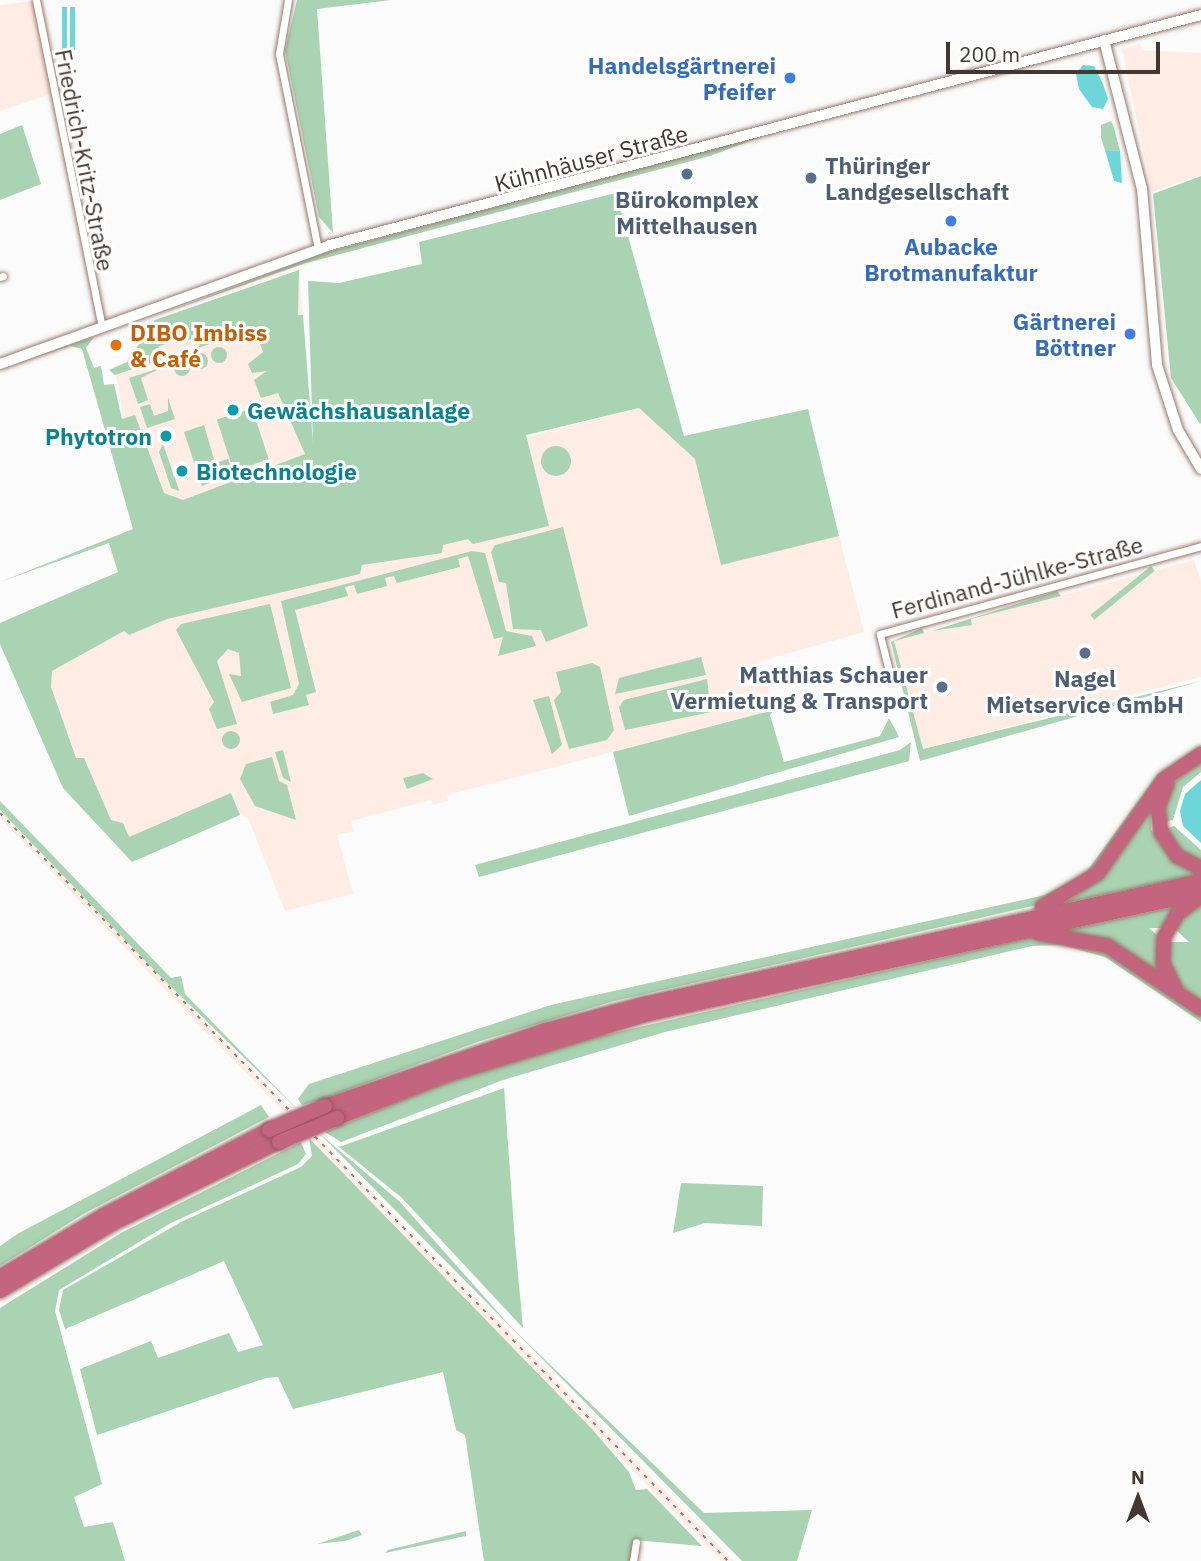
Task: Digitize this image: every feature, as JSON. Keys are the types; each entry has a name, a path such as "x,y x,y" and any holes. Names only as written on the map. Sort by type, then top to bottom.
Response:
{"highway":[{"path":"1022,924 1098,873 1171,776 1201,754"},
{"path":"1171,776 1159,803 1161,832 1177,856 1201,868"},
{"path":"0,1291 112,1224 279,1142 447,1075 645,1015 1201,881"},
{"path":"0,1277 104,1214 269,1130 325,1106 581,1020 1022,924 1201,894"},
{"path":"1187,1001 1166,972 1163,945 1172,921 1201,894"},
{"path":"1022,924 1108,946 1201,1009"}],"street":[{"name":"Friedrich-Kritz-Straße","path":"36,0 102,327"},
{"path":"288,0 279,54 318,249"},
{"name":"Kühnhäuser Straße","path":"0,364 318,249 1201,15"},
{"path":"1104,40 1142,189 1157,365 1174,420 1201,469"},
{"name":"Ferdinand-Jühlke-Straße","path":"890,671 880,634 1201,546"},
{"path":"633,1561 636,1542"}],"shaded area":[{"path":"41,0 50,94 0,111 0,5"},
{"path":"1140,44 1142,50 1201,53 1201,175 1152,192 1122,49"},
{"path":"299,270 314,472 144,521 114,366 127,362 155,320"},
{"path":"639,408 695,459 817,452 864,632 760,661 757,673 764,671 774,710 447,795 448,801 433,805 431,800 351,821 353,831 337,835 353,894 285,911 248,818 240,815 132,862 63,788 0,644 0,623 118,572 108,547"},
{"name":"Nagel Mietservice GmbH","path":"1194,560 1201,582 1201,677 922,749 894,641 962,622 964,628 971,620"},
{"path":"0,810 734,1561 721,1561 0,818"}],"green space":[{"path":"297,0 391,0 317,9 333,233 319,217 285,50"},
{"path":"1111,121 1120,151 1105,150 1101,138 1101,125"},
{"path":"22,125 41,184 0,200 0,134"},
{"path":"766,135 710,156 303,264 156,316 324,253"},
{"path":"1201,176 1200,424 1171,378 1153,194"},
{"path":"616,193 684,436 808,409 839,536 721,565 695,459 639,408 526,435 549,526 473,544 468,539 443,545 442,553 362,565 360,574 167,619 129,635 124,631 52,671 51,687 76,758 84,758 111,820 123,823 129,837 231,793 240,815 132,862 63,788 0,644 0,623 118,572 109,543 0,582 133,529 82,349 70,346 0,369 94,337 86,348 94,368 101,366 104,385 114,384 122,419 135,415 164,493 183,500 305,454 278,393 261,398 254,380 267,371 252,373 248,364 263,352 255,329 230,329 232,336 198,348 202,339 175,340 158,347 168,357 115,375 109,370 127,362 155,320 299,270 298,315 303,315 313,443 308,281 339,283 422,264 419,242"},
{"path":"219,347 225,349 225,361 219,363 213,361 211,355 213,349"},
{"path":"200,353 206,355 206,367 200,369 194,367 192,361 194,355"},
{"path":"179,360 185,360 190,368 188,374 179,376 174,371 174,365"},
{"path":"163,367 141,378 148,400 138,404 129,378"},
{"path":"168,398 175,419 147,428 140,407 150,404 154,416 168,411"},
{"path":"252,408 269,459 233,471 217,419"},
{"path":"204,425 215,463 228,459 233,473 202,486 184,432"},
{"path":"163,444 179,491 171,488 159,452"},
{"path":"556,446 567,450 571,461 567,472 556,476 545,472 541,461 545,450"},
{"path":"563,527 588,626 546,642 541,630 513,629 506,583 499,582 491,552 495,545"},
{"path":"472,551 485,553 506,631 532,636 536,646 498,656 503,637 494,639 468,556 458,559 460,567 397,583 394,576 385,578 387,586 357,594 354,585 345,587 348,596 295,610 316,692 306,695 309,705 273,714 270,702 293,695 299,684 281,601"},
{"path":"1151,566 1155,571 1094,620 1090,615"},
{"path":"1057,591 1061,596 971,619 972,625 932,631"},
{"path":"270,604 291,688 242,702 229,674 241,676 239,653 228,649 217,661 237,724 217,729 209,709 214,702 176,630 181,624"},
{"path":"922,628 924,633 894,641 923,749 1201,681 920,761 891,642"},
{"path":"701,657 706,675 615,694 619,678"},
{"path":"592,663 600,667 614,730 607,740 569,749 554,700 561,692 556,672"},
{"path":"707,679 711,712 625,730 619,707 624,700"},
{"path":"549,696 562,745 552,754 533,700"},
{"path":"774,710 770,715 784,762 880,736 889,718 899,737 629,816 613,752"},
{"path":"231,731 237,734 240,740 237,746 231,749 225,746 222,740 225,734"},
{"path":"911,742 909,761 479,877 475,865 900,750"},
{"path":"1201,745 1093,873 1041,904 614,1001 480,1041 323,1099 302,1105 298,1099 309,1084 551,1005 1045,895 1085,874 1157,775"},
{"path":"283,750 291,782 283,778 275,752"},
{"path":"272,757 279,781 287,785 296,820 255,806 240,779 246,764"},
{"path":"1201,760 1201,772 1183,787 1173,820 1165,822 1161,809 1171,785"},
{"path":"423,773 433,779 407,789 403,778"},
{"path":"0,801 171,978 181,976 185,994 297,1109 156,972 0,810"},
{"path":"1150,802 1151,830 1201,874 1065,903 1088,887"},
{"path":"1174,826 1201,850 1201,865 1190,861 1165,829"},
{"path":"1201,903 1201,1003 1171,976 1168,942 1189,942 1173,927"},
{"path":"1183,905 1164,928 1149,928 1160,938 1167,982 1100,938 1063,931"},
{"path":"1038,936 1093,943 1201,1013 1201,1022 1105,957 1061,945 1032,946 665,1032 503,1080 341,1142 325,1132 437,1086 578,1041"},
{"path":"504,1088 523,1328 402,1198 339,1147"},
{"path":"261,1105 269,1117 85,1213 0,1266 0,1246 19,1233"},
{"path":"320,1134 400,1202 512,1328 704,1513 812,1510 797,1561 742,1561"},
{"path":"309,1138 592,1429 629,1472 636,1490 647,1489 702,1546 634,1540 631,1561 484,1561 465,1435 456,1430 443,1372 293,1409 278,1377 266,1378 97,1435 80,1369 151,1341 158,1358 229,1333 238,1352 263,1345 224,1261 65,1329 59,1310 63,1290 181,1222 301,1167 312,1156"},
{"path":"301,1142 306,1154 298,1164 171,1223 59,1290 55,1311 102,1484 74,1497 84,1527 113,1522 125,1561 0,1561 0,1308 121,1233"},
{"path":"681,1183 763,1186 762,1226 705,1223 673,1233"},
{"path":"359,1530 362,1535 345,1541 317,1544"},
{"path":"466,1531 466,1536 385,1553 388,1550"}],"water":[{"path":"62,7 67,7 67,50 62,50"},
{"path":"70,7 75,7 75,50 70,50"},
{"path":"1083,65 1094,66 1103,84 1108,99 1103,109 1092,107 1079,89 1076,74"},
{"path":"1105,150 1120,151 1122,183 1114,181"},
{"path":"1201,780 1201,843 1183,826 1180,811 1185,794"}],"railway":[{"path":"0,813 728,1561"}],"place":[{"name":"Handelsgärtnerei Pfeifer","path":"790,78"},
{"name":"Bürokomplex Mittelhausen","path":"687,174"},
{"name":"Thüringer Landgesellschaft","path":"811,178"},
{"name":"Aubacke Brotmanufaktur","path":"951,221"},
{"name":"Gärtnerei Böttner","path":"1130,334"},
{"name":"DIBO Imbiss & Café","path":"116,345"},
{"name":"Gewächshausanlage","path":"233,410"},
{"name":"Phytotron","path":"166,436"},
{"name":"Biotechnologie","path":"182,471"},
{"name":"Nagel Mietservice GmbH","path":"1085,653"},
{"name":"Matthias Schauer Vermietung & Transport","path":"942,687"}]}
